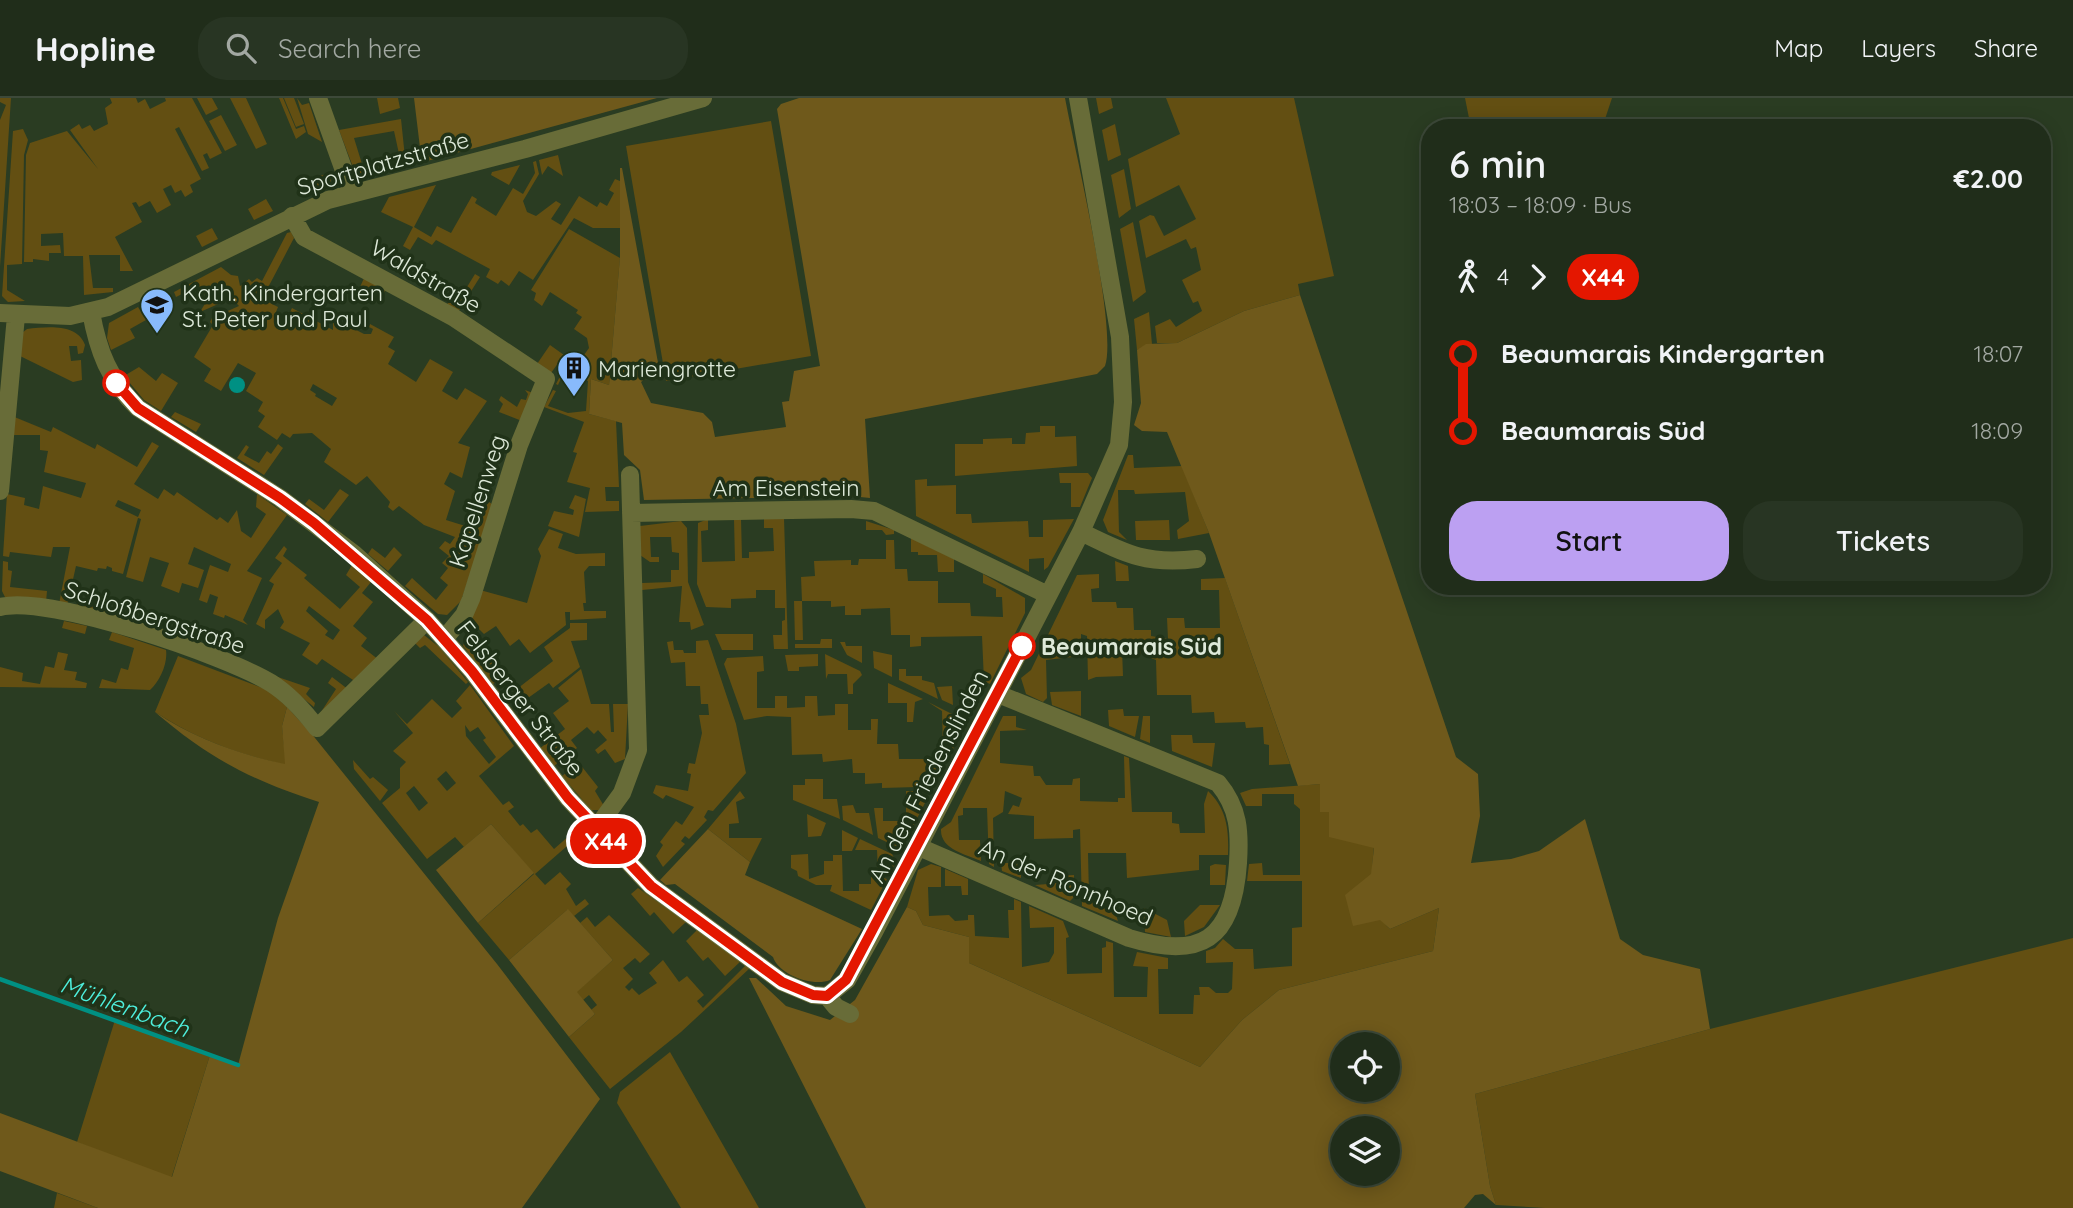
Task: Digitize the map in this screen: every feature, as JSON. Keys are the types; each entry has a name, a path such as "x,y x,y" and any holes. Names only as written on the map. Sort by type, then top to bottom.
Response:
{"street":[{"path":"318,98 352,193"},
{"name":"Sportplatzstraße","path":"91,312 134,296 328,200 525,149 703,98"},
{"name":"An den Friedenslinden","path":"827,996 846,980 919,847 1081,533 1119,445 1123,402 1115,297 1077,98"},
{"name":"Waldstraße","path":"292,216 304,237 453,317 543,375"},
{"path":"0,491 8,314 60,316 91,312"},
{"name":"Felsberger Straße","path":"91,312 103,361 118,386 138,408 291,506 354,555 427,620 445,638 527,748 595,830 651,886 760,966 800,990 827,996 836,1007 850,1014"},
{"name":"Kapellenweg","path":"445,638 464,614 471,598 519,445 547,384 543,375"},
{"path":"595,830 622,793 638,750 630,475"},
{"name":"Am Eisenstein","path":"631,513 851,509 874,511 1048,595"},
{"path":"1081,533 1146,560 1165,563 1197,559"},
{"name":"Schloßbergstraße","path":"0,607 50,608 235,666 269,682 288,695 317,728 427,620"},
{"name":"An der Ronnhoed","path":"919,847 1129,938 1154,945 1178,948 1195,945 1223,923 1233,905 1240,838 1233,806 1217,783 998,694"}],"shaded area":[{"path":"0,98 11,98 0,267 0,120 6,105 0,102"},
{"path":"110,98 136,98 138,103 145,99 150,109 166,101 165,98 192,98 222,153 210,159 207,153 203,155 209,168 202,171 179,127 175,129 201,179 190,185 193,192 185,197 181,190 175,193 171,185 163,189 171,205 157,213 150,201 139,207 136,202 132,203 142,222 115,237 133,271 120,271 120,255 89,255 93,288 113,288 113,292 84,295 83,256 64,256 63,233 41,234 41,246 60,245 61,253 49,253 49,261 33,259 33,262 24,262 26,155 30,143 67,131 98,169 70,130 79,124 82,129 90,125 94,131 108,124 105,108 112,103"},
{"path":"197,98 212,98 218,109 206,115"},
{"path":"230,98 246,98 267,144 256,149"},
{"path":"279,98 283,98 296,129 304,126 306,132 296,139"},
{"path":"284,98 294,98 304,124 296,127"},
{"path":"297,98 302,105 309,103 322,142 308,134"},
{"path":"377,98 398,98 400,108 380,114"},
{"path":"414,98 657,98 427,161 421,156"},
{"path":"799,98 1065,98 1106,315 1105,366 1097,374 865,419 870,498 851,496 644,500 640,470 624,455 622,423 589,414 591,379 609,385 620,257 620,168 659,368 641,382 651,403 703,413 712,422 715,437 786,427 782,402 789,401 794,371 820,366 777,109 781,104"},
{"path":"1096,98 1111,98 1113,108 1099,114"},
{"path":"1166,98 1294,98 1334,276 1298,284 1300,295 1244,311 1177,343 1157,343 1155,326 1170,319 1176,327 1202,311 1198,301 1193,303 1182,280 1201,270 1196,247 1191,249 1186,239 1146,258 1139,221 1150,215 1154,216 1164,236 1196,219 1179,185 1136,207 1128,159 1180,134"},
{"path":"1465,98 1612,98 1605,119 1469,119"},
{"path":"221,115 237,145 225,151 209,121"},
{"path":"401,119 406,167 376,174 375,169 401,163 394,131 354,138 366,177 356,175 339,130"},
{"path":"771,121 811,356 666,381 626,146"},
{"path":"1115,124 1121,155 1108,161 1102,130"},
{"path":"23,129 28,140 24,155 22,264 7,265 7,290 25,301 8,302 2,296 13,131"},
{"path":"558,155 563,176 548,166 542,175 539,160"},
{"path":"536,161 539,174 523,201 527,212 536,216 556,201 561,204 551,219 561,225 579,196 597,207 600,202 607,206 614,193 609,190 615,179 620,181 620,228 593,228 574,218 533,280 519,271 509,286 501,280 498,284 486,277 490,269 436,240 432,245 418,237 410,250 403,246 413,227 381,212 389,197 436,185 414,227 431,237 437,226 451,233 472,196 477,199 475,203 496,216 513,188 523,194 535,173 533,162"},
{"path":"520,165 509,185 491,175 492,172"},
{"path":"1124,169 1131,209 1119,218 1111,175"},
{"path":"332,172 330,185 315,192 305,181"},
{"path":"266,199 273,211 254,220 248,209"},
{"path":"1133,222 1146,292 1133,302 1120,229"},
{"path":"212,228 218,239 202,247 196,236"},
{"path":"569,229 620,258 609,385 591,379 589,414 616,421 619,487 605,487 606,501 619,501 619,511 585,512 590,488 567,482 577,453 573,452 584,422 544,407 553,390 556,391 548,406 568,413 586,411 588,381 564,372 558,385 556,384 568,361 576,366 589,348 587,338 574,329 582,317 576,313 578,310 550,292 542,306 534,300 536,293 531,290"},
{"path":"291,232 294,238 262,299 278,307 276,312 287,318 292,308 333,330 333,318 364,334 371,334 373,329 369,327 370,324 394,337 388,347 395,351 388,364 416,382 430,359 453,372 442,391 457,400 465,388 487,401 458,443 470,447 462,478 450,472 444,484 455,491 446,520 475,529 484,498 493,505 461,601 447,615 438,614 405,586 412,578 436,600 448,585 440,578 448,568 442,563 449,556 439,548 445,541 450,544 455,537 424,525 399,506 393,511 388,507 390,502 367,476 356,485 324,462 331,449 312,433 293,434 290,438 282,433 277,440 258,427 265,416 258,411 263,402 246,391 256,373 238,363 221,391 204,381 211,369 194,357 213,325 210,322 212,318 239,306 232,298 200,312 209,297 193,287 188,295 184,293 176,297 174,292 221,267 231,275 238,276 240,286 249,279 252,282 257,278 262,281 287,233","holes":["313,384 337,398 332,406 310,390"]},
{"path":"475,274 480,277 458,312 446,306 452,297 459,300"},
{"path":"365,276 387,288 381,298 360,287"},
{"path":"1300,295 1456,757 1478,774 1480,816 1471,863 1511,859 1539,851 1585,819 1620,939 1643,955 1700,969 1710,1029 1475,1094 1490,1186 1496,1205 1483,1194 1475,1195 1464,1208 866,1208 749,978 756,978 786,1006 830,1020 855,1000 907,907 916,911 923,925 969,937 969,963 1200,1067 1242,1020 1279,990 1433,951 1439,908 1390,929 1380,920 1353,926 1345,895 1371,874 1374,848 1329,837 1329,812 1320,812 1320,784 1298,786 1209,533 1167,432 1142,431 1134,425 1141,403 1137,350 1146,344 1177,343 1244,311"},
{"path":"138,307 146,320 130,329 135,338 111,350 107,338 109,323"},
{"path":"1149,312 1152,344 1137,350 1134,319"},
{"path":"60,328 81,338 85,345 83,353 78,354 77,346 69,346 71,361 81,360 82,380 73,382 20,356 22,333 27,329"},
{"path":"550,345 564,355 551,373 537,364"},
{"path":"139,367 156,381 162,373 178,383 161,411 144,400 124,376"},
{"path":"525,390 533,393 522,421 499,412 503,404 499,400 501,396 517,407 521,399 526,400 528,394"},
{"path":"175,412 201,424 196,432 171,417"},
{"path":"12,416 51,432 53,427 95,449 97,444 137,467 152,442 159,446 134,484 158,499 164,489 174,496 177,492 217,520 220,517 228,523 237,510 241,531 251,538 266,514 256,507 257,494 287,515 247,571 262,578 243,620 248,625 225,615 224,618 213,614 218,597 210,594 207,603 199,600 210,565 228,572 231,564 194,547 188,564 204,570 198,588 182,583 179,593 161,586 169,563 150,557 143,582 126,577 141,519 138,518 123,574 112,571 112,568 107,566 106,569 98,568 97,571 76,566 67,606 59,604 70,547 53,547 51,557 10,552 9,557 3,556 7,494 25,498 24,505 39,509 43,486 81,498 86,483 44,472 48,451 40,450 40,435 10,435","holes":["118,500 141,510 138,517 115,506"]},
{"path":"1040,426 1055,426 1055,437 1076,436 1077,466 955,476 955,444 983,444 983,439 1012,438 1012,444 1025,444 1026,433 1040,432"},
{"path":"278,444 283,448 264,475 237,458 246,445 249,447 244,455 259,463 267,451 271,454"},
{"path":"1128,455 1133,455 1134,468 1182,466 1209,533 1178,539 1177,530 1189,521 1185,492 1135,494 1134,490 1118,490 1119,532 1127,540 1108,532 1103,520"},
{"path":"1059,473 1088,473 1092,478 1080,507 1071,507 1071,483 1060,483"},
{"path":"927,479 927,486 956,485 956,514 971,514 972,523 1028,521 1029,537 1043,537 1043,520 1074,519 1048,567 1044,570 1044,558 1029,559 1029,572 916,516 915,480"},
{"path":"340,489 349,495 328,522 305,504 309,499 324,510"},
{"path":"575,495 586,499 579,537 548,526 554,511 573,515 574,510 569,508"},
{"path":"764,518 784,518 788,649 774,649 773,635 782,635 782,621 785,620 785,608 775,608 775,590 756,590 756,598 731,599 731,608 706,607 697,584 698,523 708,519 708,530 701,531 702,562 735,561 734,519 741,519 742,558 749,558 749,552 774,551 773,528 764,528"},
{"path":"1169,520 1170,540 1136,540 1135,521"},
{"path":"681,521 687,528 688,582 704,625 691,630 690,622 679,622 682,586 642,590 642,583 671,582 671,570 679,570 679,553 672,552 671,537 650,537 651,557 659,557 659,562 650,562 640,555 640,526"},
{"path":"866,521 894,530 894,534 886,535 882,530 866,530"},
{"path":"549,529 563,534 558,548 576,554 605,553 605,566 589,566 584,572 586,603 583,603 584,611 606,611 606,618 570,620 570,612 565,612 566,625 530,653 519,639 510,646 496,626 484,634 471,621 480,590 527,603 541,556 538,549"},
{"path":"911,538 954,559 954,572 938,572 937,555 918,555 918,552 911,552"},
{"path":"886,540 894,540 895,569 907,569 908,581 938,581 938,603 970,603 971,616 1003,617 1002,597 996,597 996,589 983,583 983,574 1025,598 1025,613 990,684 984,681 982,636 921,637 921,646 910,647 910,635 891,635 890,608 861,609 861,615 845,615 845,606 831,607 831,601 802,601 801,577 815,576 814,561 851,560 851,565 858,565 859,559 886,559"},
{"path":"284,546 287,549 283,556 307,575 304,578 340,609 360,587 346,575 352,565 371,582 362,593 373,602 353,626 367,638 361,646 379,660 356,682 322,659 317,665 302,655 310,643 280,628 284,622 278,609 265,620 265,629 256,624 274,584 269,581 282,563 275,558","holes":["309,606 340,630 333,640 325,635 328,631 306,611"]},
{"path":"394,547 402,555 388,571 368,554 372,548 385,558"},
{"path":"3,561 8,562 8,570 12,571 10,587 47,591 46,602 5,597 2,591"},
{"path":"1115,561 1128,566 1129,581 1116,581"},
{"path":"1099,574 1099,588 1091,589 1092,602 1116,602 1117,608 1133,608 1134,630 1151,630 1151,636 1168,639 1167,618 1184,618 1185,628 1220,628 1219,590 1201,590 1201,579 1225,578 1290,764 1269,765 1269,745 1264,744 1263,727 1246,728 1245,722 1215,723 1214,712 1192,713 1191,695 1157,695 1156,660 1151,658 1151,650 1142,648 1140,655 1122,649 1123,676 1088,680 1087,636 1081,634 1081,656 1046,660 1047,698 1043,702 1026,694 1021,678 1031,670 1077,575"},
{"path":"79,598 104,604 103,609 113,612 111,618 76,609"},
{"path":"794,601 802,601 803,640 795,640"},
{"path":"64,621 87,626 85,634 62,628"},
{"path":"570,623 587,623 587,640 571,641 580,667 553,688 549,683 521,703 513,692 553,661 544,647 570,628"},
{"path":"468,631 482,642 507,674 493,684 463,646"},
{"path":"112,632 166,650 162,672 150,690 99,688 102,679 116,683 121,668 128,670 134,648 109,640"},
{"path":"715,634 753,634 753,650 722,650"},
{"path":"424,635 439,647 468,682 466,684 425,645 420,648 415,643"},
{"path":"821,639 832,639 832,648 795,648 795,644 820,644"},
{"path":"708,640 736,724 746,773 713,811 708,810 704,817 707,820 689,839 685,836 681,841 685,844 663,867 656,856 663,845 660,842 676,821 682,825 694,807 666,795 663,799 653,793 656,785 688,791 691,774 687,773 689,763 695,764 702,733 699,715 709,715 708,704 701,704 700,686 686,686 685,662 671,663 667,642 673,641 674,650 696,653 696,641"},
{"path":"840,642 845,642 846,646 862,646 862,663 847,655"},
{"path":"873,651 892,655 892,677 874,668"},
{"path":"58,652 68,654 64,670 77,672 75,680 87,683 86,688 0,687 0,667 23,673 22,681 40,684 45,666 54,668"},
{"path":"818,654 818,666 799,667 799,671 788,671 785,655"},
{"path":"825,654 860,671 862,675 853,684 853,694 848,694 847,674 828,674 826,679"},
{"path":"178,656 268,690 287,707 282,726 286,765 218,744 155,712"},
{"path":"763,656 764,671 757,672 757,708 775,708 775,696 787,696 787,708 805,707 805,696 817,696 818,716 835,715 835,704 848,704 848,730 871,730 871,719 878,719 877,744 898,744 899,759 937,759 938,751 943,750 942,711 928,702 960,718 963,730 934,785 922,779 917,787 882,788 882,783 865,784 865,773 853,773 852,759 823,762 822,754 792,755 791,717 767,716 744,720 724,664 727,658"},
{"path":"581,669 591,704 609,704 611,732 614,732 613,704 628,704 625,759 615,763 605,749 598,754 595,750 607,740 598,730 594,734 587,727 571,740 577,748 554,766 539,749 565,729 553,713 569,701 558,688"},
{"path":"899,669 906,669 906,676 922,676 922,680 934,683 938,699 899,680"},
{"path":"275,676 310,688 306,694 315,703 314,707"},
{"path":"332,677 349,690 321,712 336,689 328,683"},
{"path":"888,683 923,699 915,702 913,722 907,722 907,703 888,703"},
{"path":"470,685 514,746 479,776 503,805 509,801 514,807 508,811 520,826 523,824 531,833 537,829 554,849 570,835 574,840 535,874 545,885 560,872 571,884 566,889 576,906 585,899 589,904 574,916 567,910 509,960 478,923 534,874 491,824 464,847 455,837 427,859 382,803 400,788 400,768 406,762 393,751 413,733 394,711 407,724 432,699 452,718 462,708 456,701","holes":["465,725 470,732 478,727 486,738 483,740 496,757 489,764 466,736","446,771 456,783 447,791 437,779","414,786 428,803 419,811 406,793"]},
{"path":"952,686 953,705 942,700 937,687"},
{"path":"1081,691 1081,716 1052,705 1050,692"},
{"path":"287,707 311,733 497,964 600,1099 522,1208 98,1208 0,1171 0,1113 172,1177 210,1055 238,1065 278,918 319,802 272,785 232,766 194,743 155,712 218,744 285,764 282,726"},
{"path":"1123,709 1124,716 1139,716 1135,737 1109,726 1108,710"},
{"path":"1003,716 1016,716 1016,727 1027,730 1000,731 1000,763 1033,766 1034,776 1040,776 1046,785 1072,785 1073,779 1080,778 1080,801 1118,802 1118,798 1125,798 1124,756 1129,758 1132,812 1172,812 1172,823 1179,824 1180,833 1205,833 1204,804 1208,791 1226,820 1228,855 1199,855 1199,870 1127,878 1126,853 1088,853 1089,896 1099,896 1100,903 1114,909 1118,921 1082,906 1080,829 1073,830 1073,838 1034,839 1034,816 1008,814 1013,805 1019,807 1022,798 1005,791 1003,812 993,818 994,867 989,864 987,808 963,808 963,815 958,816 959,840 980,840 981,861 955,850 945,841 941,829 951,822"},
{"path":"1143,716 1150,716 1150,743 1140,739"},
{"path":"1171,735 1192,735 1193,743 1215,743 1212,767 1172,751"},
{"path":"353,760 370,779 373,777 388,790 380,801 354,769"},
{"path":"579,763 598,787 595,791 604,806 600,810 591,810 562,776"},
{"path":"805,779 823,779 823,799 837,799 840,819 793,800 793,785 805,785"},
{"path":"1320,784 1320,811 1329,812 1374,847 1372,880 1375,902 1383,921 1390,929 1439,908 1433,951 1279,990 1242,1020 1200,1067 969,963 969,937 923,925 916,911 907,907 918,870 931,864 941,867 941,887 928,887 929,916 949,915 955,921 968,920 968,915 974,915 975,936 1009,938 1008,910 1014,910 1014,899 1021,902 1022,967 1049,962 1054,953 1054,927 1030,928 1029,906 1063,921 1069,937 1066,938 1067,974 1102,973 1102,948 1106,947 1106,941 1113,943 1114,997 1147,997 1148,967 1133,966 1137,952 1168,958 1168,969 1158,969 1159,1014 1193,1014 1194,995 1200,995 1199,987 1209,987 1216,993 1228,993 1232,989 1233,962 1206,963 1206,951 1215,948 1223,939 1235,949 1253,949 1254,969 1292,966 1292,928 1302,927 1302,881 1247,881 1249,864 1262,863 1263,875 1300,875 1300,809 1294,804 1294,794 1262,794 1262,806 1246,806 1240,793 1252,789"},
{"path":"740,791 745,798 736,802 739,823 729,824 729,838 762,838 750,862 708,829"},
{"path":"906,791 915,791 928,797 905,842 895,846 878,838 874,808 883,808 883,821 906,821"},
{"path":"853,805 856,813 869,813 873,835 843,820 842,806"},
{"path":"807,814 826,823 821,836 808,837"},
{"path":"491,824 534,873 478,923 436,870"},
{"path":"708,829 750,862 745,875 862,929 830,980 806,981 789,974 773,957 675,884 666,885 660,880"},
{"path":"842,830 858,838 852,851 842,851"},
{"path":"860,839 892,854 896,862 888,876 878,872 877,850 855,850"},
{"path":"808,854 809,879 824,874 824,861 833,861 833,855 842,855 843,891 859,891 859,884 871,884 871,873 887,879 871,910 830,891 832,885 816,885 798,876 797,871 791,868 791,855"},
{"path":"1001,863 1016,863 1021,869 1021,878 1002,871"},
{"path":"1226,865 1225,885 1210,885 1210,866"},
{"path":"945,869 968,879 968,895 962,895 961,886 945,886"},
{"path":"1074,875 1074,897 1070,901 1035,885 1048,884 1057,876"},
{"path":"638,888 686,922 673,934 654,912 650,916 631,894"},
{"path":"1200,905 1220,905 1204,927 1185,936 1184,921"},
{"path":"1144,908 1167,920 1171,937 1145,932"},
{"path":"568,909 613,960 577,992 595,1014 569,1037 509,960"},
{"path":"609,915 650,954 640,963 635,958 623,968 633,979 625,987 629,991 632,988 639,995 657,983 649,973 663,960 679,982 687,976 704,995 697,1001 703,1008 746,965 750,968 681,1032 610,1089 569,1037 595,1014 591,1010 597,1005 589,995 583,1000 576,992 613,960 580,923 587,917 595,927"},
{"path":"697,930 741,961 725,976 708,957 703,961 686,941"},
{"path":"2073,938 2073,1208 1545,1208 1496,1205 1490,1186 1475,1094 1710,1029"},
{"path":"115,1020 210,1055 171,1179 77,1142"},
{"path":"670,1052 759,1208 681,1208 617,1103 620,1092"},
{"path":"57,1193 98,1208 54,1208"}],"water":[{"path":"237,377 245,385 237,393 229,385"}],"waterway":[{"name":"Mühlenbach","path":"0,979 238,1065"}],"bus line":[{"name":"X44","path":"116,383 138,408 280,498 354,555 445,638 527,748 595,830 638,874 782,982 813,995 827,996 846,980 874,932 1022,646"}],"place":[{"name":"Kath. Kindergarten St. Peter und Paul","path":"157,335"},
{"name":"Mariengrotte","path":"574,398"},
{"name":"Beaumarais Süd","path":"1022,646"}]}
